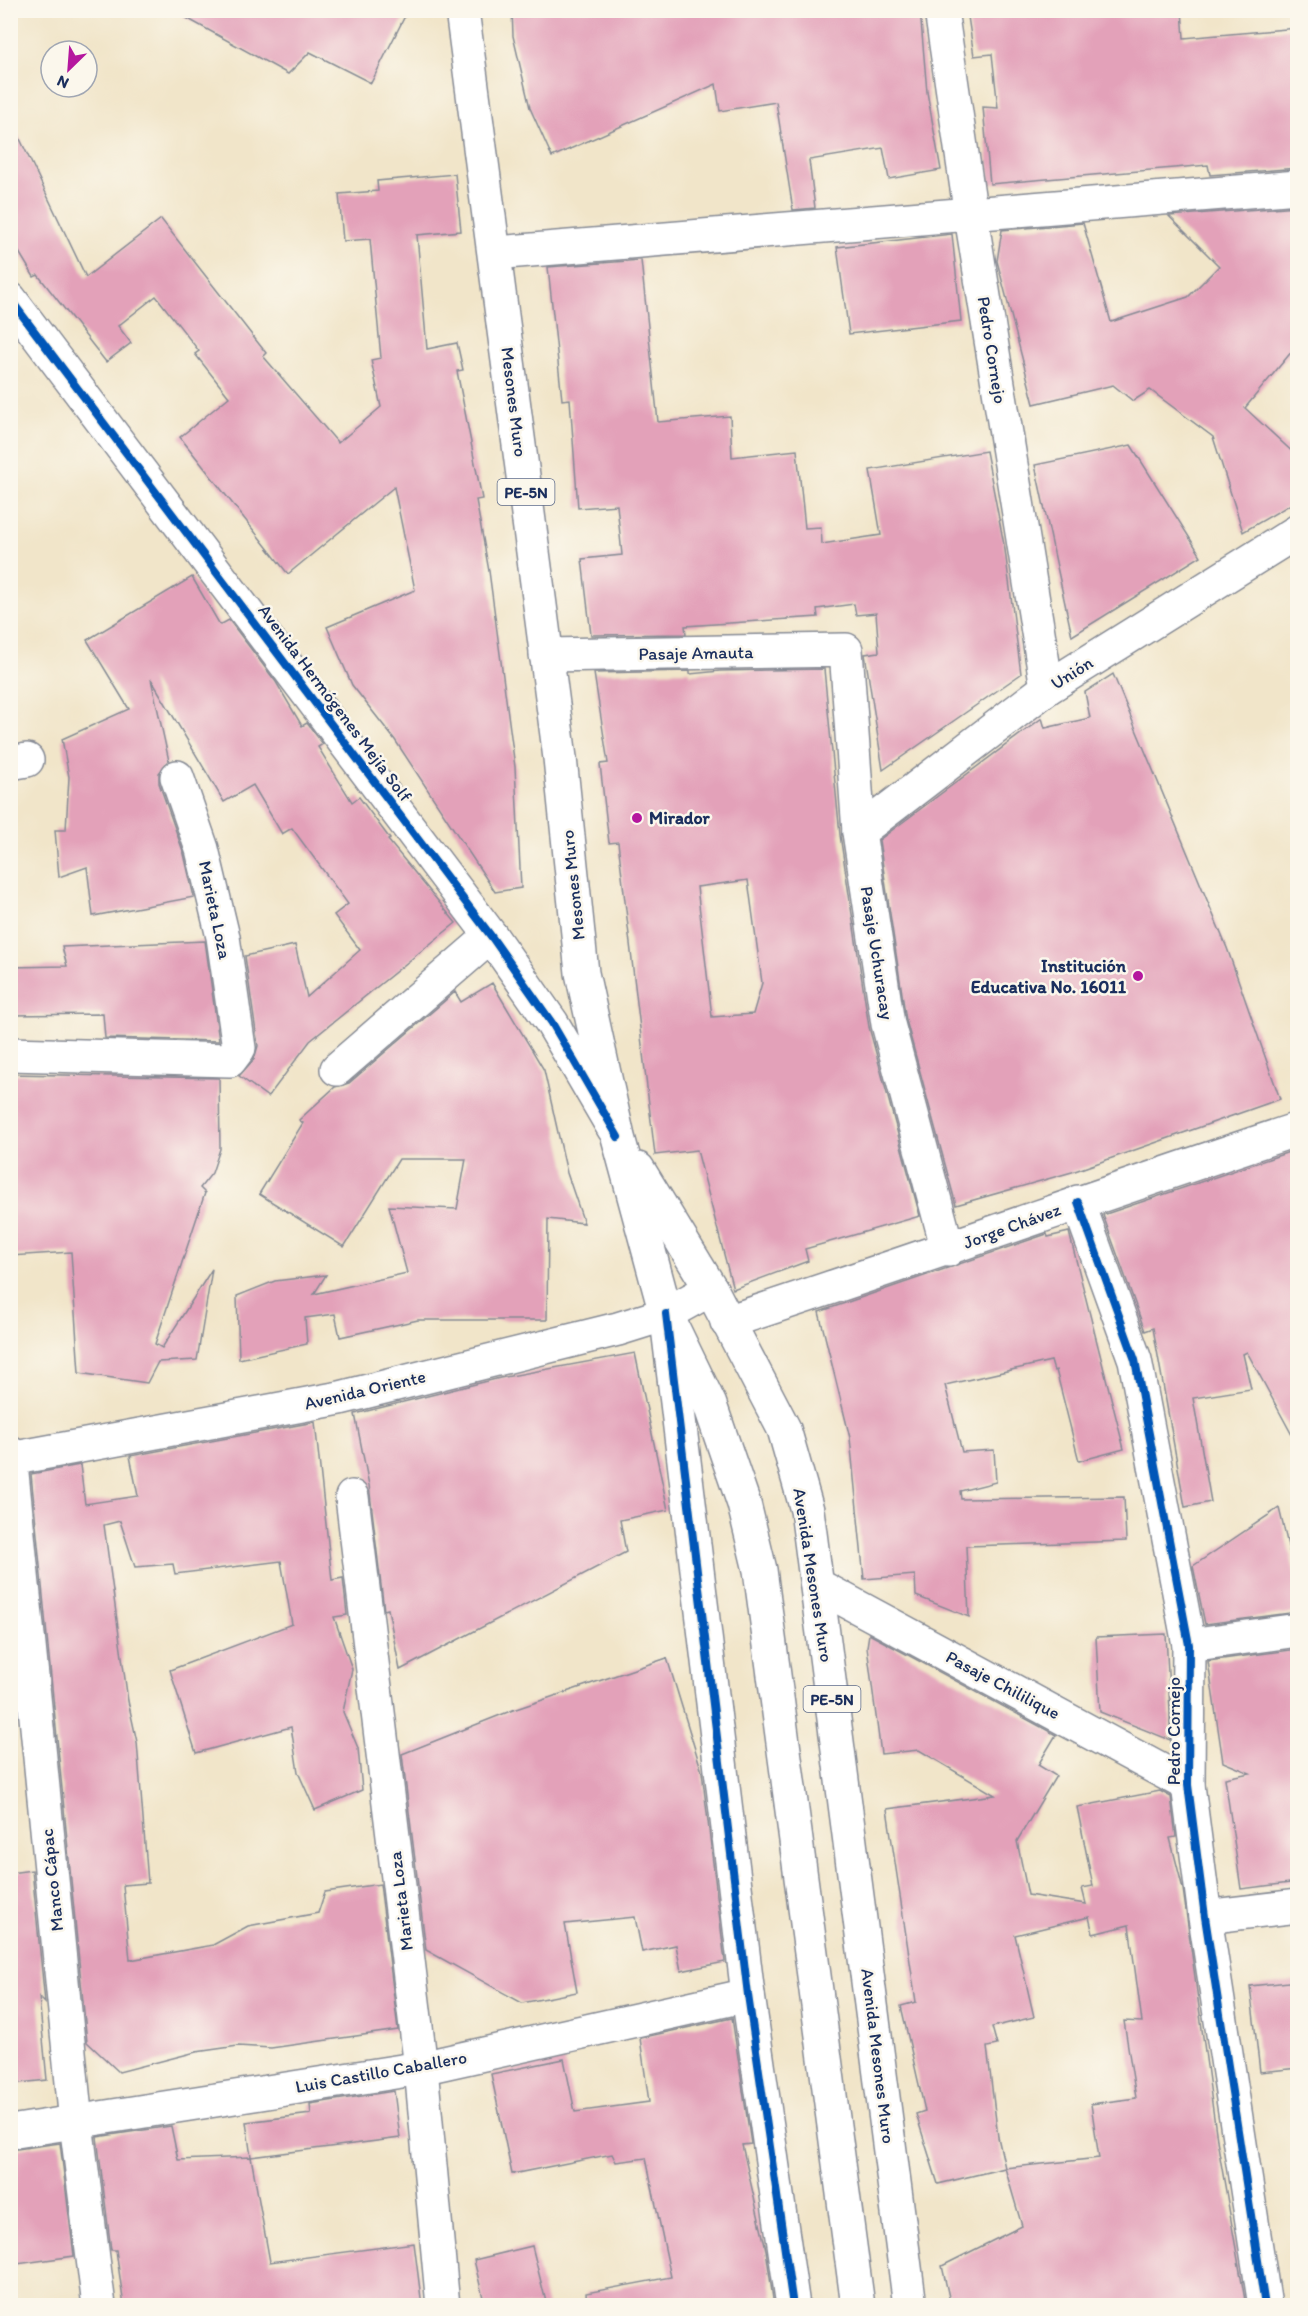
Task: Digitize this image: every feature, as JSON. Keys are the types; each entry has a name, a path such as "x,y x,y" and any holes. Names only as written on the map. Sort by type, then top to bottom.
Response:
{"main road":[{"name":"Mesones Muro","path":"462,10 546,655 582,973 618,1137"},
{"name":"Pedro Cornejo","path":"941,10 971,216 1047,688"},
{"path":"495,253 1298,188"},
{"name":"Avenida Hermógenes Mejía Solf","path":"10,299 491,936 552,1023 618,1137"},
{"name":"Unión","path":"859,832 1047,688 1298,531"},
{"name":"Pasaje Amauta","path":"546,655 846,650"},
{"name":"Pasaje Uchuracay","path":"846,650 859,832 888,1024 948,1250"},
{"name":"Marieta Loza","path":"10,1054 230,1060 239,1048 223,937 202,849 177,777"},
{"path":"337,1069 491,936"},
{"name":"Jorge Chávez","path":"727,1322 948,1250 1078,1202 1298,1130"},
{"name":"Avenida Mesones Muro","path":"618,1137 711,1289 784,1429 807,1510 910,2306"},
{"name":"PE-5N","path":"618,1137 666,1314 710,1405 744,1504 760,1570 858,2306"},
{"name":"Pedro Cornejo","path":"1078,1202 1136,1360 1189,1645 1188,1785 1205,1917 1265,2306"},
{"name":"Avenida Oriente","path":"11,1457 340,1398 618,1329 666,1314 711,1289"},
{"path":"666,1314 748,1995 793,2306"},
{"name":"Manco Cápac","path":"11,1457 76,2123 99,2306"},
{"name":"Marieta Loza","path":"352,1497 421,2068 443,2306"},
{"name":"Pasaje Chililique","path":"817,1585 1188,1785"},
{"path":"1189,1645 1298,1630"},
{"path":"1205,1917 1298,1906"},
{"name":"Luis Castillo Caballero","path":"10,2132 421,2068 748,1995"}],"building":[{"path":"172,10 408,10 371,83 310,52 288,74"},
{"path":"512,10 920,10 927,92 941,170 889,179 883,148 809,160 815,208 793,210 776,102 720,111 716,84 552,157 530,108 513,36"},
{"path":"967,10 1182,10 1184,38 1298,28 1298,168 1210,175 1208,165 990,184 983,107 998,108 992,54 974,56"},
{"path":"10,118 86,277 161,219 266,353 263,356 338,443 381,407 371,360 381,358 370,239 343,241 339,194 378,191 377,181 455,174 461,231 417,235 427,349 457,343 463,370 457,371 482,499 476,500 489,571 515,767 521,888 495,892 395,740 352,685 327,627 415,590 394,487 288,574 180,437 229,397 195,354 199,351 156,296 118,326 131,343 106,362 38,275 34,277 10,237"},
{"path":"1298,206 1298,344 1245,408 1298,457 1298,500 1243,532 1213,437 1150,390 1133,401 1113,385 1034,404 997,261 1002,230 1083,223 1111,322 1188,297 1219,266 1169,216"},
{"path":"952,234 961,321 849,334 837,247"},
{"path":"641,260 658,422 730,416 732,457 797,450 805,528 821,527 822,544 881,535 870,470 986,451 1005,550 1021,674 883,770 865,654 879,652 876,613 856,615 854,604 817,609 818,617 685,626 686,634 591,635 582,559 622,555 617,505 578,508 570,399 562,400 548,267"},
{"path":"1131,445 1201,556 1072,636 1035,465"},
{"path":"192,577 220,625 229,620 276,682 302,726 307,723 323,744 318,747 352,802 359,797 390,839 388,840 456,923 310,1041 268,1097 239,1076 254,1059 258,1046 245,956 295,945 307,997 360,950 334,915 348,904 292,828 282,834 253,785 224,802 151,679 169,761 159,773 159,783 184,854 194,897 93,916 87,867 59,877 55,830 66,830 69,777 62,739 129,709 87,640"},
{"path":"824,669 840,835 869,1027 920,1216 805,1249 808,1261 733,1289 697,1150 655,1155 618,842 609,843 600,764 608,763 594,673 690,671 690,674 720,671","holes":["748,880 762,983 753,1014 712,1017 697,887"]},
{"path":"1113,674 1227,948 1280,1099 1072,1172 956,1205 906,1020 879,840 1042,718 1045,728 1090,718 1085,692"},
{"path":"205,941 219,1041 105,1038 103,1014 10,1015 10,967 67,966 62,947"},
{"path":"492,983 544,1070 567,1173 584,1223 548,1219 547,1320 418,1320 340,1337 335,1314 305,1318 307,1344 239,1359 237,1296 275,1281 326,1275 314,1294 407,1273 389,1206 457,1209 466,1159 399,1159 344,1247 259,1194 303,1123 299,1120 335,1087 349,1083 455,992 461,1002"},
{"path":"10,1074 219,1078 220,1149 212,1173 200,1188 205,1193 155,1344 162,1348 212,1269 197,1360 158,1362 147,1383 79,1373 71,1252 10,1256"},
{"path":"1298,1149 1298,1446 1247,1352 1243,1354 1251,1389 1193,1398 1211,1502 1185,1507 1153,1328 1145,1331 1103,1215"},
{"path":"1069,1232 1124,1449 1079,1461 1056,1370 1054,1371 1051,1361 945,1385 962,1452 994,1450 996,1482 960,1491 961,1499 1124,1497 1126,1541 966,1546 969,1617 916,1596 915,1575 864,1579 850,1438 819,1312 1047,1234 1048,1237"},
{"path":"635,1353 668,1510 620,1520 626,1552 400,1670 388,1609 384,1610 369,1485 355,1414 500,1378"},
{"path":"315,1422 332,1580 343,1578 347,1615 334,1617 352,1669 343,1712 358,1748 362,1790 315,1810 298,1772 291,1727 196,1753 170,1670 292,1624 281,1561 175,1574 173,1564 135,1567 120,1521 104,1525 128,1701 137,1742 148,1883 123,1885 130,1960 213,1945 248,1926 318,1913 325,1892 380,1884 398,2030 271,2048 238,2046 196,2052 119,2072 87,2042 31,1474 80,1465 85,1504 138,1496 130,1456"},
{"path":"1279,1508 1298,1587 1298,1612 1205,1624 1193,1566"},
{"path":"869,1634 1056,1735 1038,1765 1056,1776 1017,1841 1028,1895 1086,1904 1082,1888 1093,1886 1077,1807 1160,1791 1171,1797 1176,1837 1170,1838 1183,1889 1217,2140 1246,2306 951,2306 942,2266 1022,2226 1005,2168 938,2184 916,2114 925,2111 901,2006 916,2002 887,1809 995,1795 919,1750 881,1754 867,1647","holes":["1089,1917 1093,1934 1129,1925 1142,2022 1124,2021 1136,2098 1091,2104 1099,2158 1005,2168 998,2137 987,2047 997,2045 992,2027 1034,2017 1015,1935"]},
{"path":"1166,1634 1170,1740 1100,1712 1096,1637"},
{"path":"1298,1649 1298,1882 1241,1889 1225,1778 1250,1773 1223,1762 1208,1661"},
{"path":"667,1658 702,1772 725,1962 681,1971 676,1945 642,1952 635,1917 565,1924 577,1992 522,2003 426,1950 402,1754 513,1710"},
{"path":"32,1870 45,2003 39,1997 47,2080 10,2084 10,1873"},
{"path":"1298,1981 1298,2068 1260,2072 1250,1986"},
{"path":"732,2018 751,2144 742,2145 766,2250 774,2306 587,2306 586,2293 671,2277 646,2158 616,2162 612,2154 512,2174 491,2074 564,2059 575,2112 649,2102 640,2038"},
{"path":"394,2091 400,2138 251,2157 246,2122 311,2114 310,2104"},
{"path":"171,2126 178,2160 251,2157 270,2262 414,2243 422,2306 124,2306 116,2250 111,2250 97,2137"},
{"path":"60,2143 74,2256 10,2265 10,2150"},
{"path":"532,2246 547,2306 485,2306 474,2260"}],"cycle path":[{"path":"10,299 491,936 552,1023 618,1137"},
{"path":"1078,1202 1135,1360 1189,1645 1188,1785 1205,1917 1265,2306"},
{"path":"666,1314 748,1995 793,2306"}],"place":[{"name":"Mirador","path":"637,818"},
{"name":"Institución Educativa No. 16011","path":"1138,976"}]}
